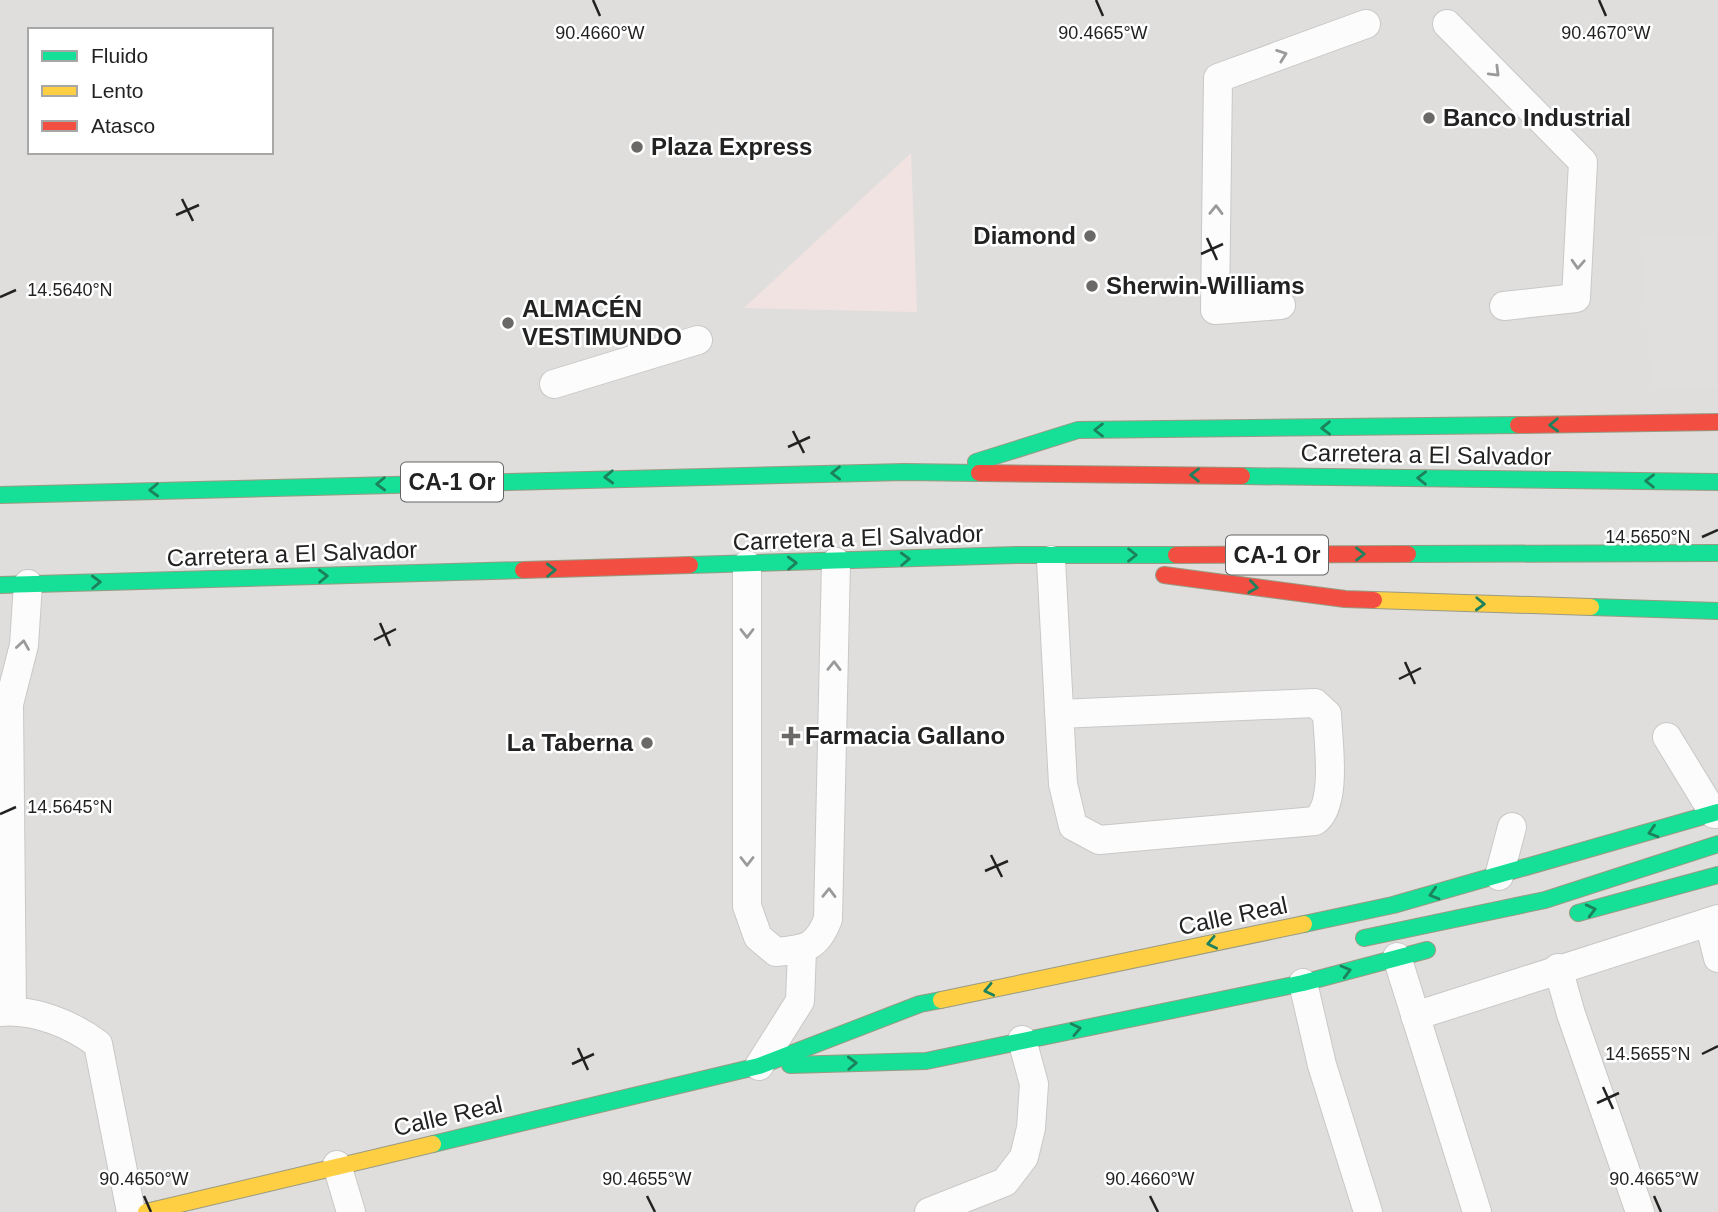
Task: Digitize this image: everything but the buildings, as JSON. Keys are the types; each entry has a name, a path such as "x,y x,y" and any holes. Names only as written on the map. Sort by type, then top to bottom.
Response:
{"main road":[{"path":"944,472 1078,430 1718,422"},
{"name":"Carretera a El Salvador","path":"0,495 701,475 944,472 1718,482"},
{"name":"Carretera a El Salvador","path":"0,585 1016,555 1718,553"},
{"path":"1016,555 1345,599 1718,611"},
{"name":"Calle Real","path":"146,1212 760,1066 920,1004 1393,905 1716,813"},
{"path":"1342,943 1545,900 1718,844"},
{"path":"1566,916 1657,894 1718,875"},
{"name":"Calle Real","path":"760,1066 926,1061 1303,983 1449,945"},
{"path":"760,1066 868,1043"}],"lane":[{"path":"1281,304 1216,310 1218,78 1366,24"},
{"path":"1447,24 1583,162 1576,298 1504,306"},
{"path":"554,384 698,340"},
{"path":"1051,560 1059,714 1063,784 1073,827 1099,840 1315,821 1323,815 1329,801 1327,714 1315,703 1059,714"},
{"path":"747,565 747,906 758,937 776,952 802,950 820,939 828,919 836,562"},
{"path":"28,584 24,645 4,704 6,1012 78,1029 98,1044 131,1212"},
{"path":"1667,737 1716,813"},
{"path":"1499,876 1512,827"},
{"path":"1415,1016 1558,968 1714,921 1718,958"},
{"path":"760,1066 800,1001 802,950"},
{"path":"1397,957 1477,1212"},
{"path":"1558,968 1571,1014 1640,1212"},
{"path":"1303,983 1322,1065 1368,1212"},
{"path":"929,1212 1005,1182 1024,1157 1031,1128 1034,1084 1022,1040"},
{"path":"337,1165 351,1212"}],"shaded area":[{"path":"0,0 1718,0 1718,1212 0,1212"},
{"name":"Plaza Express","path":"911,153 917,312 744,308"},
{"path":"1640,234 1718,234 1718,388 1652,386"}],"traffic: fast":[{"path":"976,462 1078,430 1518,425"},
{"path":"0,495 904,472 979,473"},
{"path":"1242,476 1718,482"},
{"path":"1408,554 1718,553"},
{"path":"690,565 1016,555 1176,555"},
{"path":"0,585 523,570"},
{"path":"1591,607 1718,611"},
{"path":"1304,924 1393,905 1718,812"},
{"path":"1364,938 1545,900 1718,844"},
{"path":"1578,913 1718,875"},
{"path":"790,1065 926,1061 1303,983 1427,950"},
{"path":"433,1144 759,1066 920,1004 941,1000"}],"traffic: slow":[{"path":"1374,600 1591,607"},
{"path":"941,1000 1304,924"},
{"path":"146,1212 433,1144"}],"traffic: jam":[{"path":"1518,425 1718,422"},
{"path":"979,473 1242,476"},
{"path":"1176,555 1408,554"},
{"path":"523,570 690,565"},
{"path":"1164,575 1345,599 1374,600"}],"place":[{"name":"Banco Industrial","path":"1429,118"},
{"name":"Plaza Express","path":"637,147"},
{"name":"Diamond","path":"1090,236"},
{"name":"Sherwin-Williams","path":"1092,286"},
{"name":"ALMACÉN VESTIMUNDO","path":"508,323"},
{"name":"Farmacia Gallano","path":"791,736"},
{"name":"La Taberna","path":"647,743"}]}
